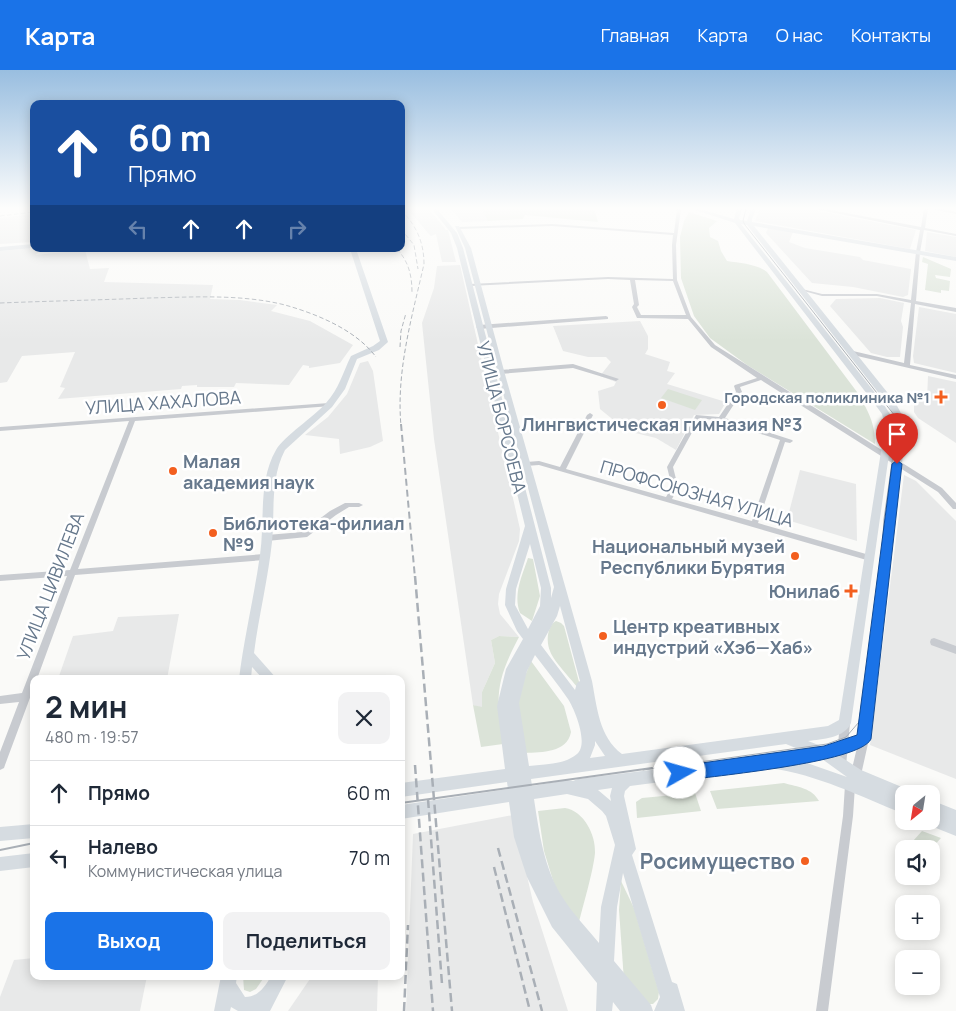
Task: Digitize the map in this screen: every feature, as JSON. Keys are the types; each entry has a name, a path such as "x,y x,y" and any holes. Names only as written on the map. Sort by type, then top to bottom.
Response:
{"main road":[{"path":"245,675 247,653 267,538 271,471 276,456 328,405 341,389 354,358 376,348 384,342 354,253"},
{"name":"УЛИЦА БОРСОЕВА","path":"462,253 474,285"},
{"name":"УЛИЦА БОРСОЕВА","path":"469,253 474,285 514,466 538,554 546,597 536,633 523,658 513,702 514,755 524,818"},
{"path":"405,789 830,732 845,723 889,426 886,414 761,253"},
{"path":"405,811 770,762 824,753 864,739 902,428 892,404 773,253"},
{"path":"923,253 956,259"},
{"path":"779,278 792,277"},
{"name":"УЛИЦА БОРСОЕВА","path":"484,326 500,372 560,585 586,681 596,729 605,749 620,760"},
{"path":"530,526 511,589 510,605 521,628 574,698 587,730"},
{"name":"УЛИЦА БОРСОЕВА","path":"536,633 551,616 560,585"},
{"path":"551,616 558,615 564,618 582,693 590,744 584,756 568,767"},
{"path":"247,653 267,675"},
{"path":"785,738 803,743 824,753 841,766 853,780 895,802"},
{"path":"770,762 794,764 895,792"},
{"path":"627,780 619,787 617,796 636,880 676,1011"},
{"path":"567,788 588,790 600,797 612,812 668,996 665,1008 662,1011"},
{"path":"940,811 956,817"},
{"path":"524,818 522,837 532,872 557,922 638,1008"},
{"path":"524,818 544,876 556,903 638,1008"},
{"path":"940,823 956,829"},
{"path":"0,834 30,831"},
{"path":"604,1011 609,907 623,851"},
{"path":"0,864 30,860"},
{"path":"229,980 234,998 240,1005 249,1007 258,1005 270,994"},
{"path":"222,1011 229,980"},
{"path":"262,1011 278,980"}],"street":[{"path":"674,253 675,280 689,317 713,346 940,490 956,507"},
{"path":"907,366 918,253"},
{"path":"474,285 608,278 675,280"},
{"path":"632,279 637,305 634,307 639,317 689,317"},
{"path":"802,290 822,294 877,295 956,310"},
{"path":"484,326 606,318"},
{"path":"852,353 956,377"},
{"path":"500,372 573,366 616,379"},
{"path":"721,419 739,392 737,386 762,378"},
{"name":"УЛИЦА ХАХАЛОВА","path":"0,429 328,405"},
{"path":"562,470 590,415"},
{"path":"668,500 675,487 670,467 698,416 721,419 787,440 754,525"},
{"name":"УЛИЦА ЦИВИЛЕВА","path":"33,675 133,419"},
{"name":"ПРОФСОЮЗНАЯ УЛИЦА","path":"514,466 539,464 870,558"},
{"path":"267,538 304,535 333,513 348,505 359,505"},
{"path":"0,578 264,557"},
{"path":"934,642 956,650"},
{"name":"УЛИЦА ЦИВИЛЕВА","path":"0,765 30,684"},
{"path":"0,700 25,697"},
{"path":"841,766 845,723"},
{"path":"822,1011 853,780 864,739"}],"shaded area":[{"path":"0,253 38,253 36,255 86,253 90,269 109,268 104,282 213,285 210,299 240,300 277,305 271,311 310,321 353,345 340,363 309,368 309,366 303,365 289,385 236,383 234,387 197,387 197,385 182,386 181,389 58,399 65,388 60,387 75,352 22,356 7,382 0,383"},
{"path":"440,253 454,253 456,262 442,262"},
{"path":"680,253 722,253 727,261 743,263 767,272 857,392 870,417 874,429 875,444 747,365 710,338 694,316 681,278"},
{"path":"784,253 835,253 911,269 908,295 903,297 853,287 812,283"},
{"path":"935,253 956,253 956,257"},
{"path":"923,257 951,269 950,277 935,275 936,278 950,281 949,291 941,290 941,293 925,290 928,264 922,262"},
{"path":"460,265 520,529 519,541 499,594 498,604 500,614 519,637 499,636 491,640 495,663 482,692 482,708 473,705 434,439 422,323 434,288 437,266"},
{"path":"880,298 904,303 901,321 903,327 900,357 887,357 871,353 830,306 836,299"},
{"path":"919,307 956,314 956,373 914,363 913,356"},
{"name":"Лингвистическая гимназия №3","path":"640,321 648,336 648,349 645,354 670,362 667,371 675,373 667,384 726,402 719,414 694,415 676,450 656,438 627,431 600,409 598,391 614,386 616,382 600,376 611,362 606,357 588,357 563,351 553,326"},
{"path":"368,361 373,371 383,441 370,447 340,454 339,439 305,435 328,417 347,394 360,363"},
{"path":"928,376 956,382 956,443 918,418 914,412 914,395 927,399"},
{"path":"668,389 702,400 695,410 661,398"},
{"name":"Лингвистическая гимназия №3","path":"800,470 856,484 857,541 787,520"},
{"path":"904,475 916,481 956,521 956,779 870,745"},
{"path":"528,558 533,559 540,596 532,621 520,613 517,599 519,585"},
{"path":"179,614 168,675 59,675 73,636 113,631 118,617"},
{"path":"556,621 564,626 582,693 550,651 548,634 551,626"},
{"path":"499,636 519,637 505,666 499,689 499,713 503,744 481,747 473,705 482,707 482,692 495,663 491,640"},
{"path":"531,661 564,706 571,732 569,739 559,748 525,753 518,701 521,686"},
{"path":"784,783 813,793 819,801 717,809 710,791"},
{"path":"695,793 701,811 637,818 636,802 642,798"},
{"path":"565,808 578,814 588,825 595,846 592,870 578,926 555,887 544,851 538,811"},
{"path":"513,815 533,902 568,1011 406,1011 413,834"},
{"path":"922,831 941,838 939,840 914,840"},
{"path":"621,881 634,908 659,992 658,999 653,1004 648,1004 624,981 619,910"},
{"path":"30,958 30,980 146,980 140,1011 0,1011 0,997 14,960"},
{"path":"243,980 262,980 256,989 250,992 244,990"},
{"path":"309,980 378,980 377,1011 288,1011"}],"tram line":[{"path":"643,770 827,744 846,737 859,722 881,570 884,519 897,427 895,416 767,253"},
{"path":"405,802 652,768"},
{"path":"0,850 30,844"}],"railway":[{"path":"400,253 409,270 412,293"},
{"path":"415,253 418,269"},
{"path":"401,426 400,405 403,365 424,264 424,253"},
{"path":"0,303 200,297 252,299 285,305 323,318 358,339 376,357"},
{"path":"400,347 401,331 406,313"},
{"path":"401,424 415,578"},
{"path":"415,576 452,1011"},
{"path":"415,765 433,1011"},
{"path":"428,799 442,984"},
{"path":"498,848 542,1011"},
{"path":"494,867 530,1011"},
{"path":"404,1011 408,925"}],"place":[{"name":"Городская поликлиника №1","path":"941,397"},
{"name":"Лингвистическая гимназия №3","path":"662,405"},
{"name":"Малая академия наук","path":"173,471"},
{"name":"Библиотека-филиал №9","path":"213,533"},
{"name":"Национальный музей Республики Бурятия","path":"795,556"},
{"name":"Юнилаб","path":"851,591"},
{"name":"Центр креативных индустрий «Хэб—Хаб»","path":"603,636"},
{"name":"Росимущество","path":"805,861"}],"route":[{"path":"680,773 824,753 864,739 897,464"}]}
